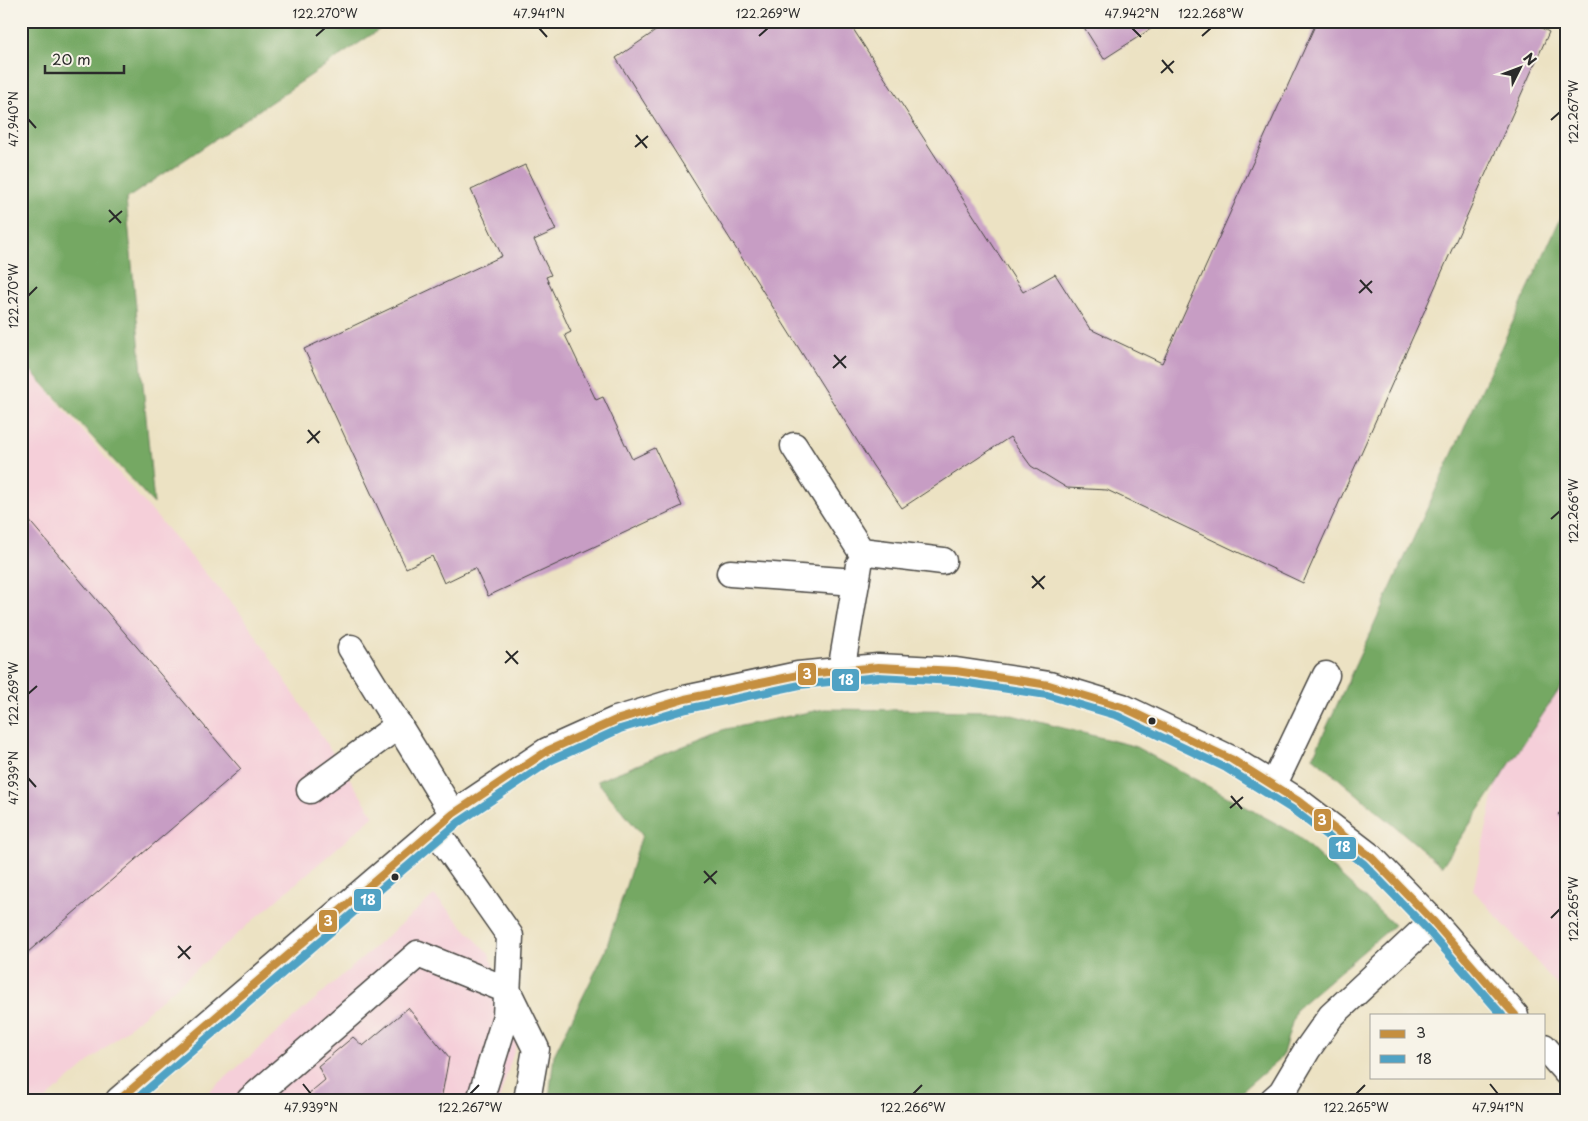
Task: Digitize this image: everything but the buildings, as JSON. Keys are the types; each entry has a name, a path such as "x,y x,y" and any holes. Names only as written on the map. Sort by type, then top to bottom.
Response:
{"street":[{"path":"794,446 861,551 841,670"},
{"path":"861,551 943,561"},
{"path":"730,572 856,582"},
{"path":"351,648 399,725 444,822 510,936 506,1016 480,1100"},
{"path":"119,1100 444,822 547,751 616,720 685,699 798,676 878,667 956,671 1049,685 1122,707 1230,759 1298,801 1371,857 1433,921 1510,1013"},
{"path":"1273,786 1326,675"},
{"path":"310,790 399,725"},
{"path":"1272,1100 1282,1092 1307,1050 1331,1016 1433,921"},
{"path":"250,1100 418,954 507,990 536,1049 527,1100"},
{"path":"1546,1049 1567,1073"}],"shaded area":[{"path":"21,360 245,619 374,816 45,1100 21,1100"},
{"path":"1567,640 1567,996 1473,890 1521,669"},
{"path":"434,895 489,954 519,1035 499,1100 200,1100"}],"green space":[{"path":"21,21 392,21 126,199 154,504 21,360"},
{"path":"1567,204 1567,678 1442,866 1313,757"},
{"path":"824,709 996,711 1134,746 1294,833 1394,925 1296,1009 1282,1057 1232,1100 549,1100 554,1055 605,952 642,835 597,781 726,729"}],"transit line":[{"name":"3","path":"119,1100 453,814 547,751 616,720 685,699 798,675 878,667 956,671 1049,685 1122,707 1231,759 1298,801 1371,857 1433,921 1514,1014"},
{"name":"18","path":"135,1100 459,822 552,760 620,729 687,709 800,685 878,677 955,681 1047,695 1118,716 1226,768 1292,809 1364,864 1426,928 1501,1014"}]}
